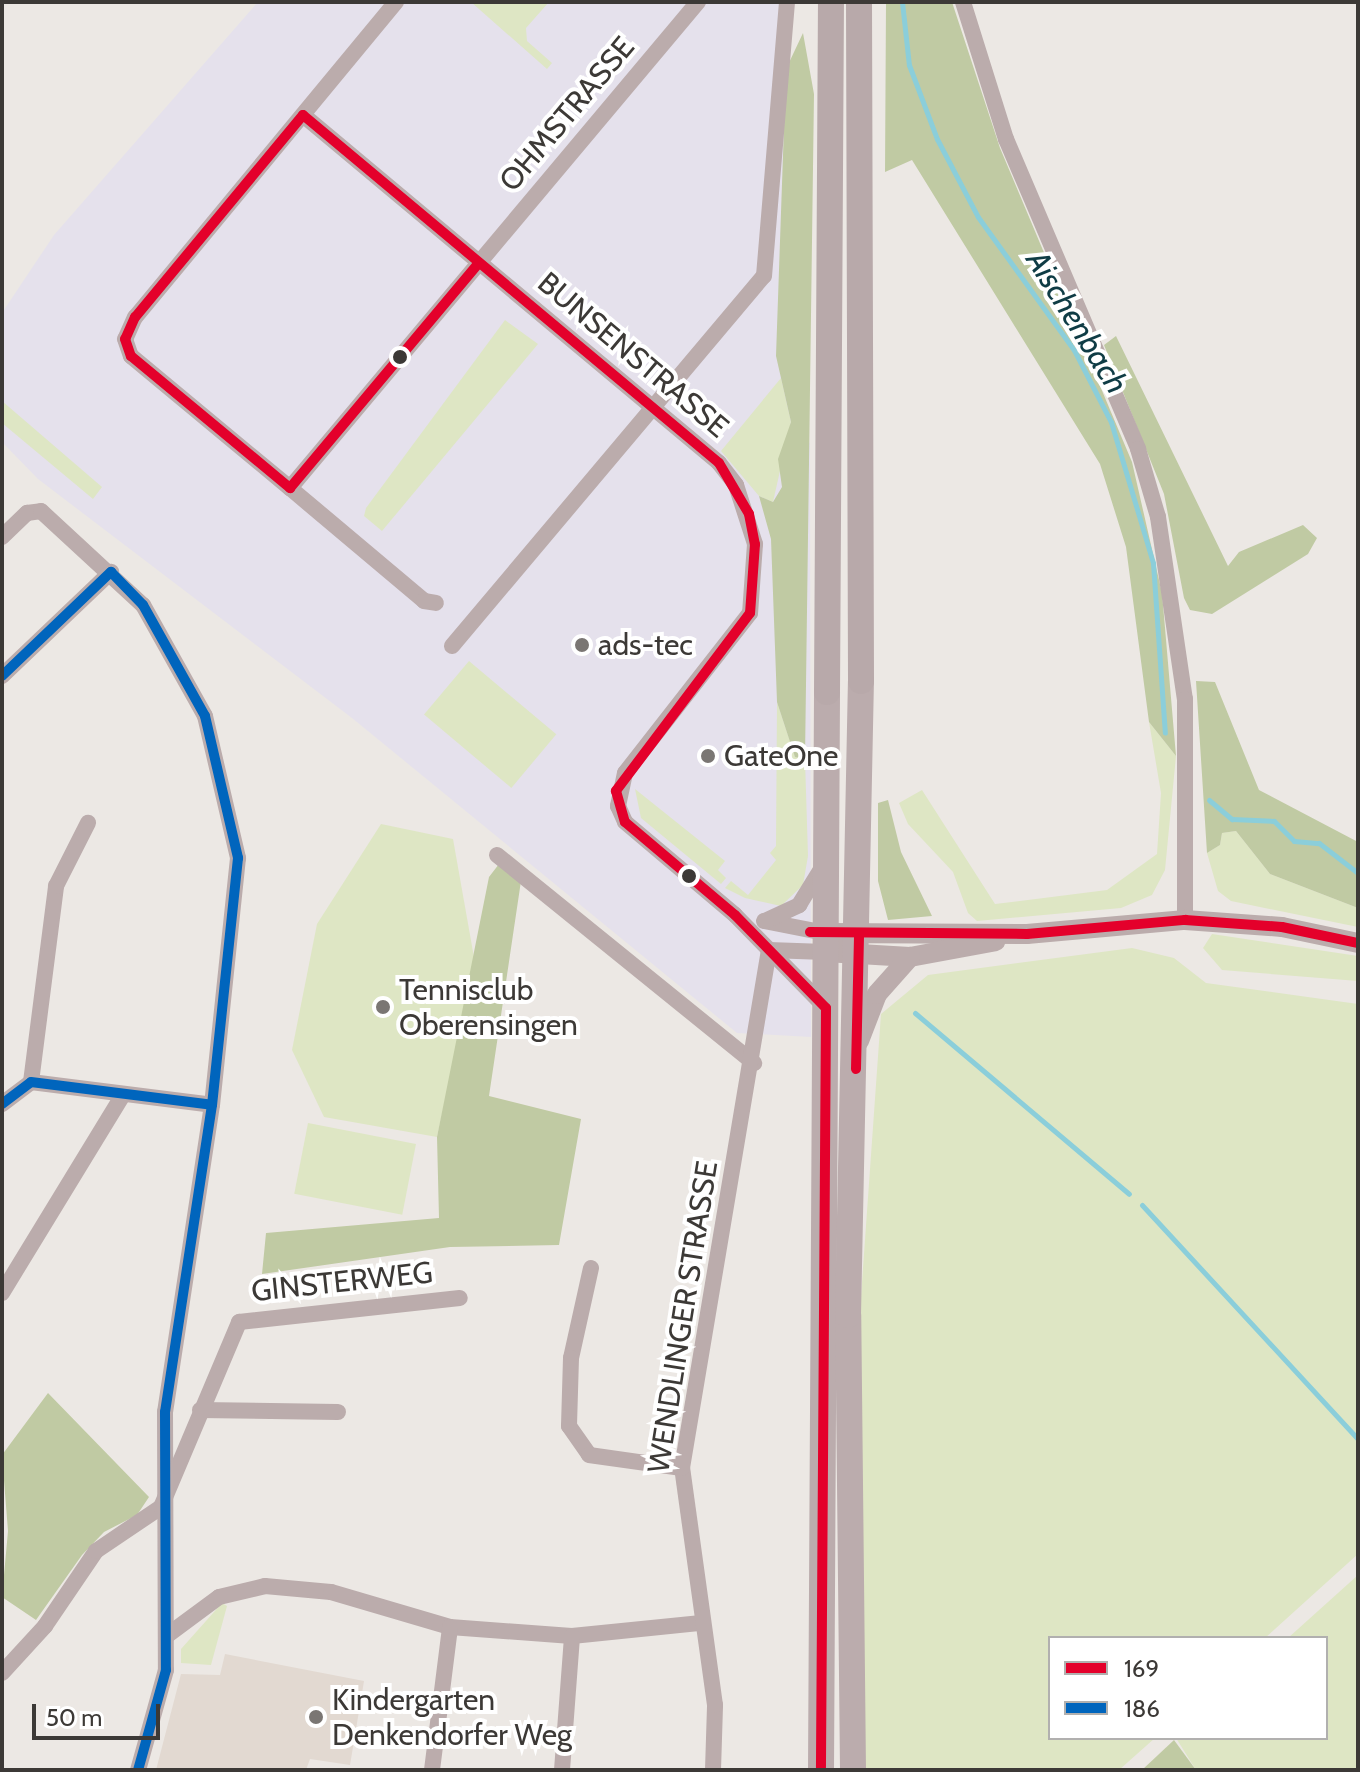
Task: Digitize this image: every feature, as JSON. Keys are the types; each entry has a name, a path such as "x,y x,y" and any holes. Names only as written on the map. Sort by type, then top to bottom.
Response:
{"highway":[{"path":"827,692 831,2"},
{"path":"859,2 861,681"}],"main road":[{"path":"853,1770 848,1344 859,945 861,681"},
{"path":"821,1770 827,692"}],"street":[{"path":"396,2 135,317 125,339 131,356 424,601 436,603"},
{"name":"OHMSTRASSE","path":"290,488 698,2"},
{"path":"452,646 764,276 787,2"},
{"path":"963,2 1006,139 1138,449 1158,517 1185,699 1185,920"},
{"name":"BUNSENSTRASSE","path":"303,115 654,409 736,485 755,544 755,589 738,632 625,773 618,806 637,834 735,915 826,1008"},
{"path":"2,537 27,513 41,511 111,572 143,605 183,668 226,785 238,858 212,1105 165,1412 161,1507 169,1634 138,1770"},
{"path":"2,676 111,572"},
{"path":"31,1082 56,886 88,823"},
{"path":"497,855 754,1063"},
{"path":"765,921 799,905 827,858"},
{"name":"BUNSENSTRASSE","path":"735,915 765,921 825,943"},
{"path":"769,950 825,943 859,945 1185,920 1282,927 1358,943"},
{"path":"859,945 910,957 1027,934"},
{"name":"WENDLINGER STRASSE","path":"713,1770 715,1705 701,1623 682,1468 754,1063 757,994 769,950"},
{"path":"856,1049 877,994 910,957"},
{"path":"2,1104 31,1082 212,1105"},
{"path":"2,1293 123,1095"},
{"path":"591,1268 571,1358 569,1426 589,1455 682,1468"},
{"name":"GINSTERWEG","path":"161,1507 230,1338 255,1315 460,1298"},
{"path":"200,1410 338,1412"},
{"path":"2,1673 105,1541 161,1507"},
{"path":"169,1634 219,1597 265,1586 331,1592 450,1627 572,1636 701,1623"},
{"path":"432,1770 450,1627"},
{"path":"562,1770 572,1636"}],"shaded area":[{"path":"258,2 791,2 782,378 810,444 811,1037 737,1033 352,718 38,479 2,442 2,313 54,235"},
{"path":"225,1654 364,1681 350,1765 310,1759 306,1770 156,1770 181,1674 220,1675"}],"green space":[{"path":"471,2 549,2 526,28 527,41 552,63 547,69"},
{"path":"886,2 952,2 1000,148 1132,462 1162,593 1176,756 1149,722 1126,547 1100,464 912,160 885,172"},
{"path":"803,33 814,94 805,759 795,757 777,702 771,539 759,496 773,502 782,487 778,459 791,422 776,356 786,69"},
{"path":"505,320 538,344 382,531 364,516 366,508"},
{"path":"1116,336 1228,566 1239,552 1303,525 1317,538 1308,554 1212,614 1190,610 1184,598 1164,494 1104,345"},
{"path":"781,378 791,422 773,502 759,496 721,451"},
{"path":"2,401 102,487 93,499 2,423"},
{"path":"469,661 556,734 511,788 424,715"},
{"path":"1196,681 1215,682 1259,790 1358,842 1358,908 1270,874 1236,831 1222,833 1220,845 1207,853"},
{"path":"777,702 795,756 805,759 808,856 803,885 781,906 745,898 725,888 731,881 748,895 776,860 770,853 776,846"},
{"path":"1149,722 1176,756 1165,870 1152,895 1121,908 977,921 968,913 953,872 908,824 899,803 922,790 995,904 1107,890 1157,854 1161,793"},
{"path":"635,789 725,861 718,870 726,878 721,884 641,818"},
{"path":"888,800 901,852 932,916 888,920 878,881 878,803"},
{"name":"Tennisclub Oberensingen","path":"381,824 453,839 475,963 437,1137 324,1117 292,1050 317,924"},
{"path":"1236,831 1270,874 1358,908 1358,927 1231,901 1218,891 1207,853 1220,845 1222,833"},
{"path":"499,864 521,881 489,1096 581,1119 559,1245 450,1247 262,1274 266,1233 439,1218 437,1137 489,877"},
{"path":"1212,934 1358,956 1358,981 1222,970 1203,948"},
{"path":"1132,948 1174,958 1206,983 1358,1004 1358,1554 1267,1636 1048,1636 1048,1740 1153,1740 1119,1770 865,1770 856,1367 881,1014 928,975"},
{"path":"308,1123 416,1144 402,1215 294,1194"},
{"path":"48,1393 149,1497 137,1515 104,1532 82,1555 36,1620 2,1597 8,1531 2,1455"},
{"path":"1358,1575 1358,1770 1196,1770 1177,1740 1328,1740 1328,1636 1290,1636"},
{"path":"222,1603 227,1606 211,1665 181,1663 181,1649"},
{"path":"1174,1740 1196,1770 1142,1770"}],"waterway":[{"name":"Aischenbach","path":"902,2 909,65 937,139 978,217 1074,350 1111,422 1153,563 1165,733"},
{"name":"Aischenbach","path":"1209,800 1232,819 1274,821 1294,841 1319,843 1358,873"},
{"path":"915,1013 1129,1194"},
{"path":"1142,1205 1358,1439"}],"transit line":[{"name":"169","path":"303,115 719,463 749,514 755,544 750,613 616,791 625,822 735,915 826,1008 821,1770"},
{"name":"169","path":"303,115 135,317 125,339 131,356 290,488 479,263"},
{"name":"186","path":"111,572 143,605 205,716 238,858 212,1105 165,1412 166,1670 138,1770"},
{"name":"186","path":"2,676 111,572"},
{"name":"169","path":"810,932 1027,934 1185,920 1282,927 1358,943"},
{"name":"169","path":"856,1069 859,935"},
{"name":"186","path":"2,1104 31,1082 212,1105"}],"place":[{"name":"ads-tec","path":"582,645"},
{"name":"GateOne","path":"708,756"},
{"name":"Tennisclub Oberensingen","path":"383,1007"},
{"name":"Kindergarten Denkendorfer Weg","path":"316,1717"}]}
